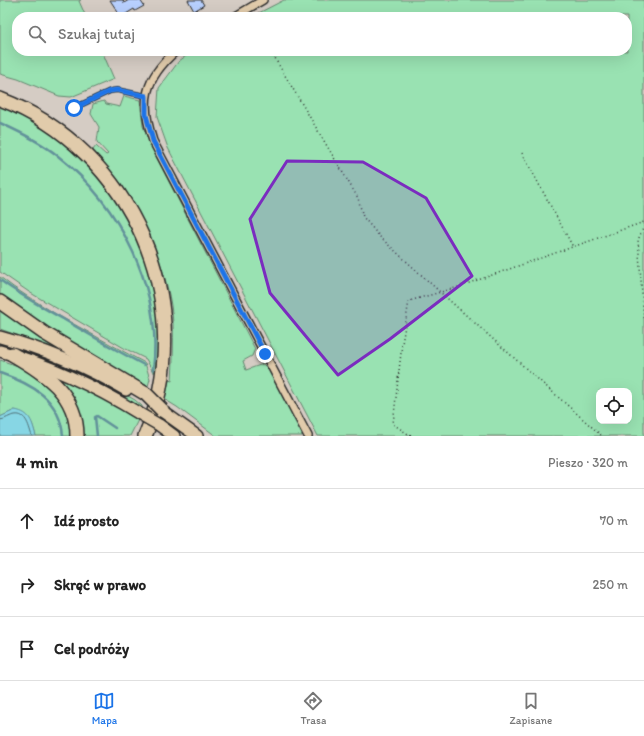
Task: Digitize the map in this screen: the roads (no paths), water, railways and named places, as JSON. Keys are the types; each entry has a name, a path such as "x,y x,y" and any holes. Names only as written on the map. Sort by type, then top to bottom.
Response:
{"highway":[{"path":"0,99 32,114 78,146 109,179 125,202 139,228 153,264 158,284 163,310 164,337 163,364 159,390 145,436"},
{"path":"0,302 44,334 145,397 163,412"},
{"path":"6,352 37,369 61,390 71,406 76,422 77,436"}],"main road":[{"path":"0,337 29,345 63,358 145,397"},
{"path":"6,352 68,375 106,394 174,436"},
{"path":"163,412 197,436"}],"street":[{"path":"242,12 259,1"},
{"path":"170,56 163,62 152,79 146,96 146,115 153,141 308,436"}],"lane":[{"path":"74,108 110,91 117,90 146,96"}],"water":[{"path":"15,410 28,416 32,422 36,436 0,436 0,417"}],"waterway":[{"path":"0,123 23,134 58,156 80,176 100,199 118,224 132,251 144,280 151,309 154,340 153,370"},
{"path":"0,280 15,291 144,365"},
{"path":"0,373 23,382 42,395 56,412 61,423 63,436"},
{"path":"97,436 95,417 97,416 115,428"}]}
